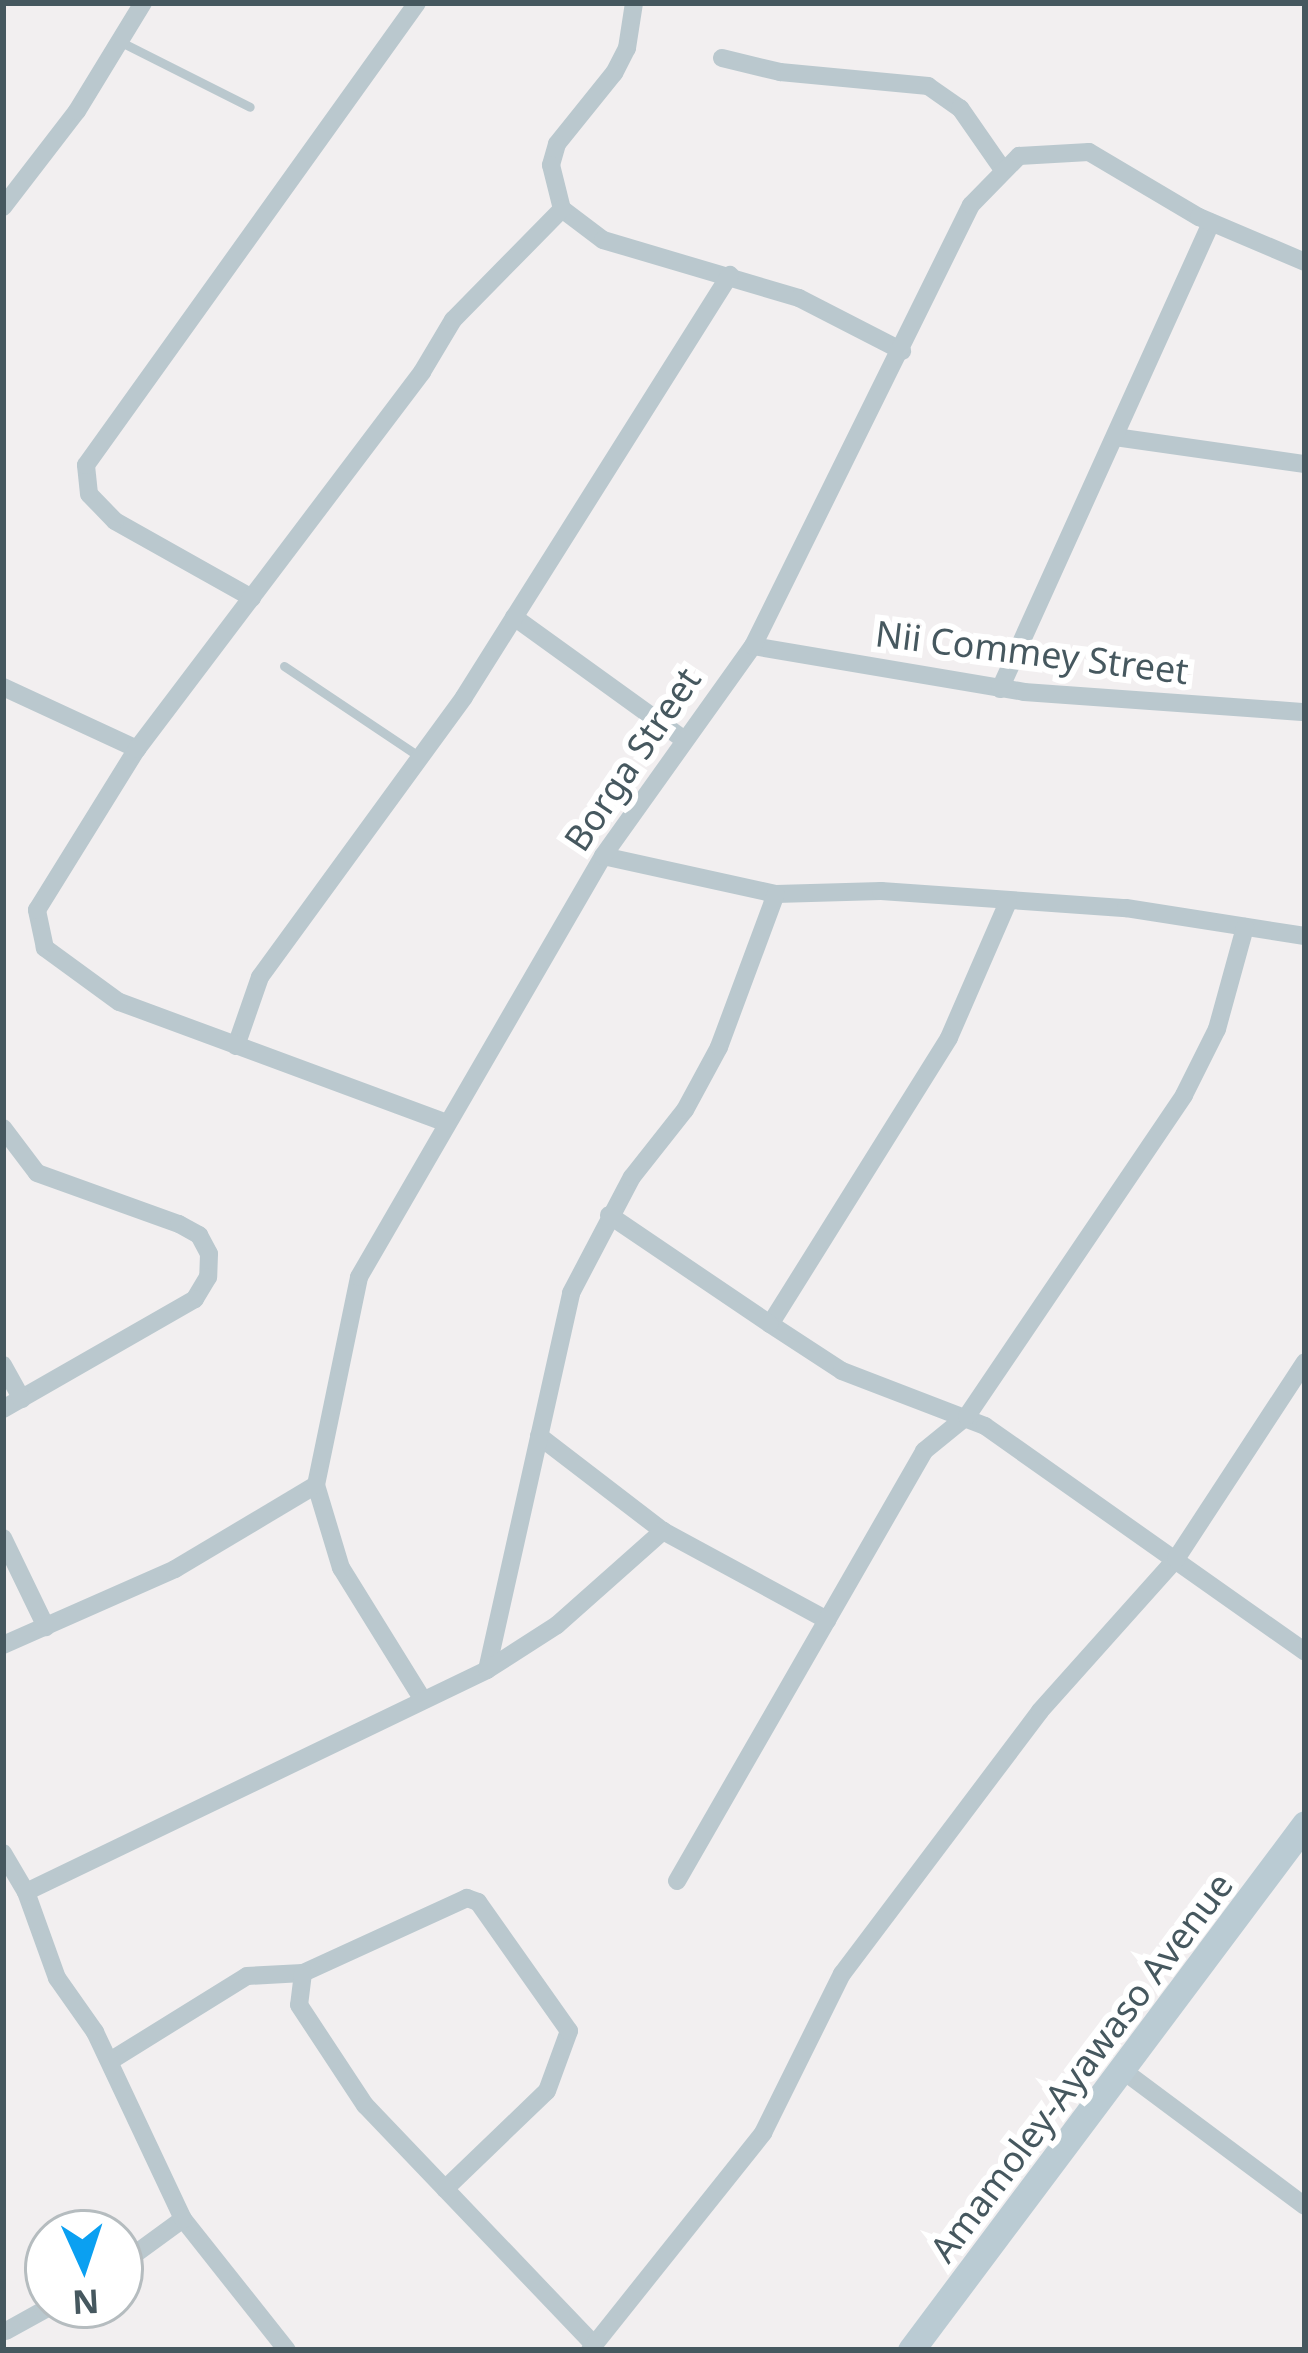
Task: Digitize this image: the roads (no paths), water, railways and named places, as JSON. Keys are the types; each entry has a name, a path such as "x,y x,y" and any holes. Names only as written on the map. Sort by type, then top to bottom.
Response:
{"street":[{"path":"3,207 142,3"},
{"path":"252,598 115,521 89,494 86,465 417,3"},
{"path":"634,3 627,48 614,73 557,144 550,165 562,209 603,240 730,275 850,319 902,351"},
{"path":"722,58 780,72 928,86 960,108 1001,167 1044,150 1089,152 1211,223 1305,262"},
{"name":"Borga Street","path":"423,1700 341,1568 316,1485 359,1277 444,1122 603,856 682,737 754,646 971,205 1001,167"},
{"path":"444,1122 119,1003 72,974 36,931 49,882 136,748 422,372 452,320 562,209"},
{"path":"1000,689 1211,223"},
{"path":"236,1046 260,977 420,757 514,617 730,275"},
{"path":"1115,437 1305,464"},
{"path":"514,617 682,737"},
{"name":"Nii Commey Street","path":"754,646 1000,689 1305,712"},
{"path":"3,687 136,748"},
{"path":"603,856 776,894 881,892 1126,908 1305,936"},
{"path":"487,1670 571,1293 609,1215 685,1110 719,1047 776,894"},
{"path":"770,1324 950,1038 1008,902"},
{"path":"677,1881 924,1451 967,1416 1184,1095 1217,1029 1245,927"},
{"path":"3,1128 37,1173 179,1224 200,1235 209,1254 208,1276 195,1299 3,1409"},
{"path":"609,1215 842,1371 967,1416 1305,1652"},
{"path":"303,1973 299,2005 365,2105 592,2348 763,2133 842,1973 1040,1711 1176,1559 1305,1362"},
{"path":"3,1365 22,1399"},
{"path":"539,1436 663,1531 827,1620"},
{"path":"3,1645 175,1569 316,1485"},
{"path":"26,1892 487,1670 557,1625 663,1531"},
{"path":"3,1538 46,1627"},
{"name":"Amamoley-Ayawaso Avenue","path":"911,2350 1125,2072 1305,1824"},
{"path":"3,1853 26,1892 57,1978 110,2061 183,2219 287,2350"},
{"path":"110,2061 247,1976 303,1973 467,1898 560,2011 569,2031 547,2091 445,2189"},
{"path":"1125,2072 1305,2206"},
{"path":"144,2247 183,2219"},
{"path":"4,2328 16,2350"}],"lane":[{"path":"120,41 250,107"},
{"path":"284,666 420,757"}]}
